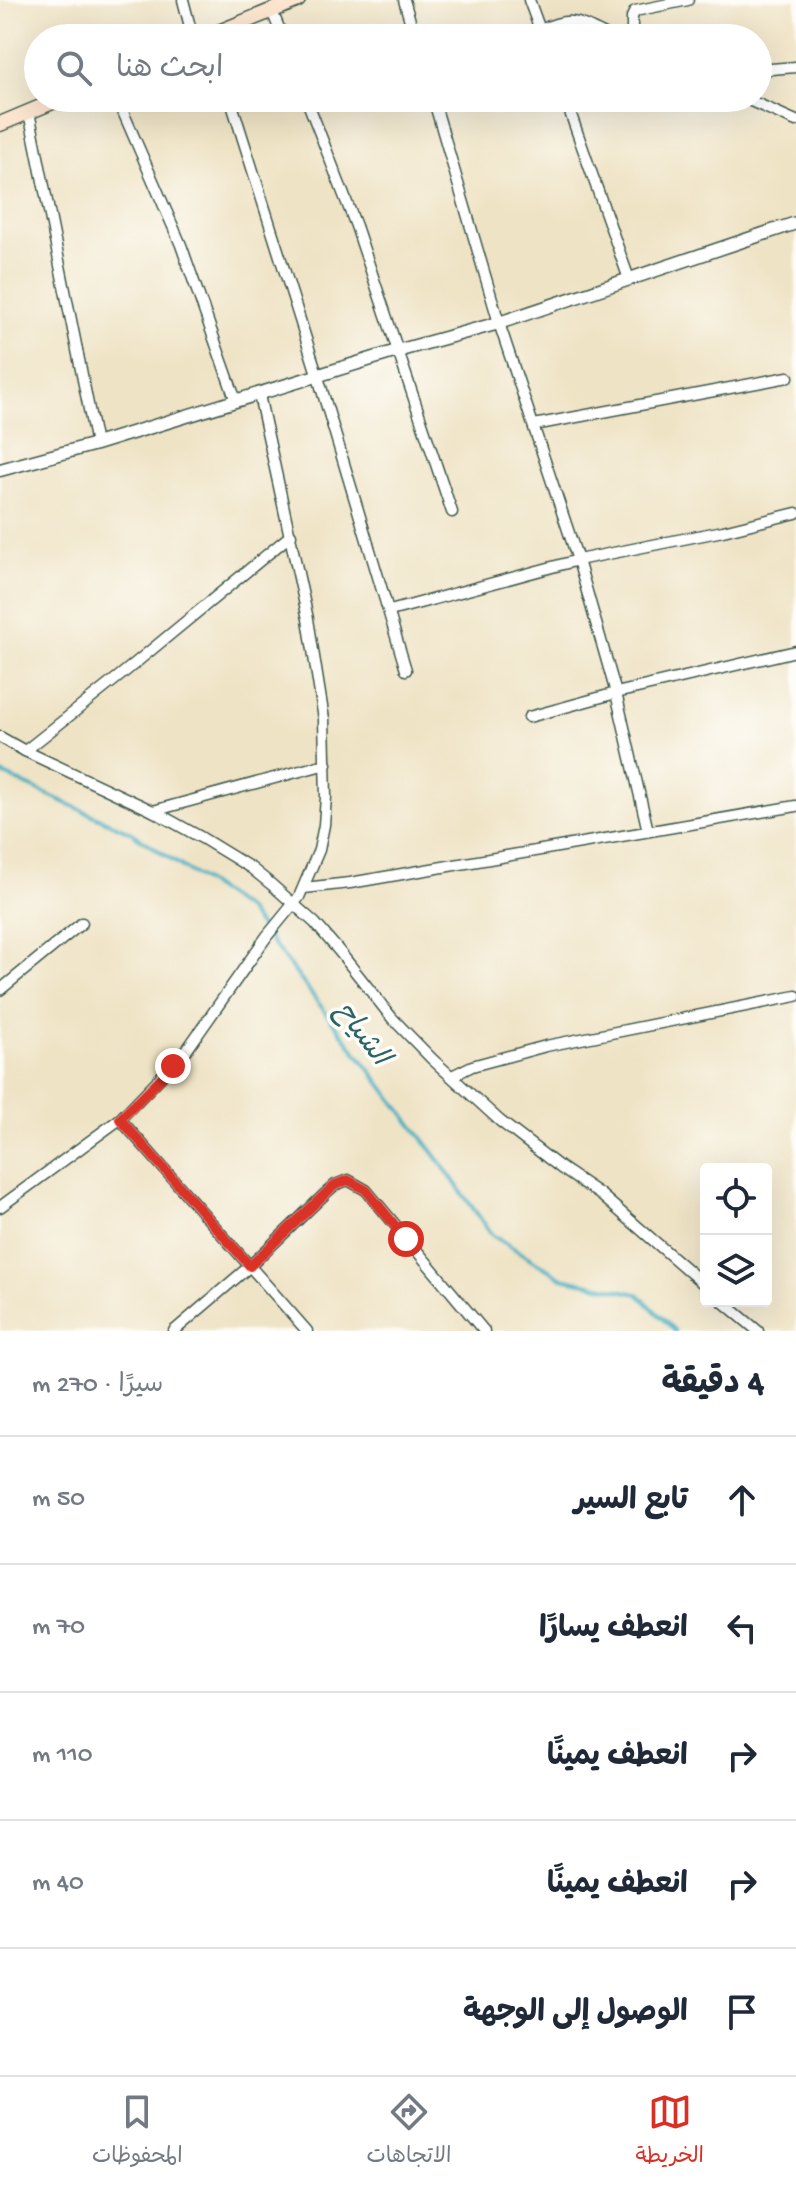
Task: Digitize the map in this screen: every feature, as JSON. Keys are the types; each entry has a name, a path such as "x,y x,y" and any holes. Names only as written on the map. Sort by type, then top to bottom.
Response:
{"main road":[{"path":"240,24 298,0"},
{"path":"0,108 23,114"},
{"path":"0,124 28,112"}],"street":[{"path":"183,0 189,24"},
{"path":"404,0 411,24"},
{"path":"529,0 538,24"},
{"path":"632,24 635,11 688,0"},
{"path":"272,11 277,24"},
{"path":"554,24 558,21 580,24"},
{"path":"772,69 796,67"},
{"path":"772,110 796,121"},
{"path":"123,112 181,245 236,401"},
{"path":"234,112 406,670"},
{"path":"311,112 356,226 452,512"},
{"path":"437,112 499,323 578,560 616,693 648,831"},
{"path":"570,112 629,279"},
{"path":"23,114 96,444"},
{"path":"0,470 499,323 796,223"},
{"path":"534,425 788,377"},
{"path":"0,1207 120,1119 186,1051 304,888 319,850 324,825 326,764 318,672 259,395"},
{"path":"390,611 578,560 796,513"},
{"path":"25,751 291,535"},
{"path":"529,717 616,693 796,651"},
{"path":"0,737 153,811 251,868 294,903 339,951 392,1018 432,1059 500,1121 601,1195 700,1281"},
{"path":"153,811 326,764"},
{"path":"304,888 350,883 796,806"},
{"path":"0,990 82,923"},
{"path":"452,1076 472,1066 546,1046 796,996"},
{"path":"120,1119 307,1331"},
{"path":"174,1331 250,1266 335,1185 348,1180 366,1190 484,1331"},
{"path":"729,1307 758,1331"}],"waterway":[{"name":"الشياح","path":"0,773 132,833 247,910 436,1156 492,1235 562,1278 638,1294 675,1331"}],"route":[{"path":"173,1066 120,1119 250,1266 335,1185 348,1180 366,1190 406,1239"}]}
